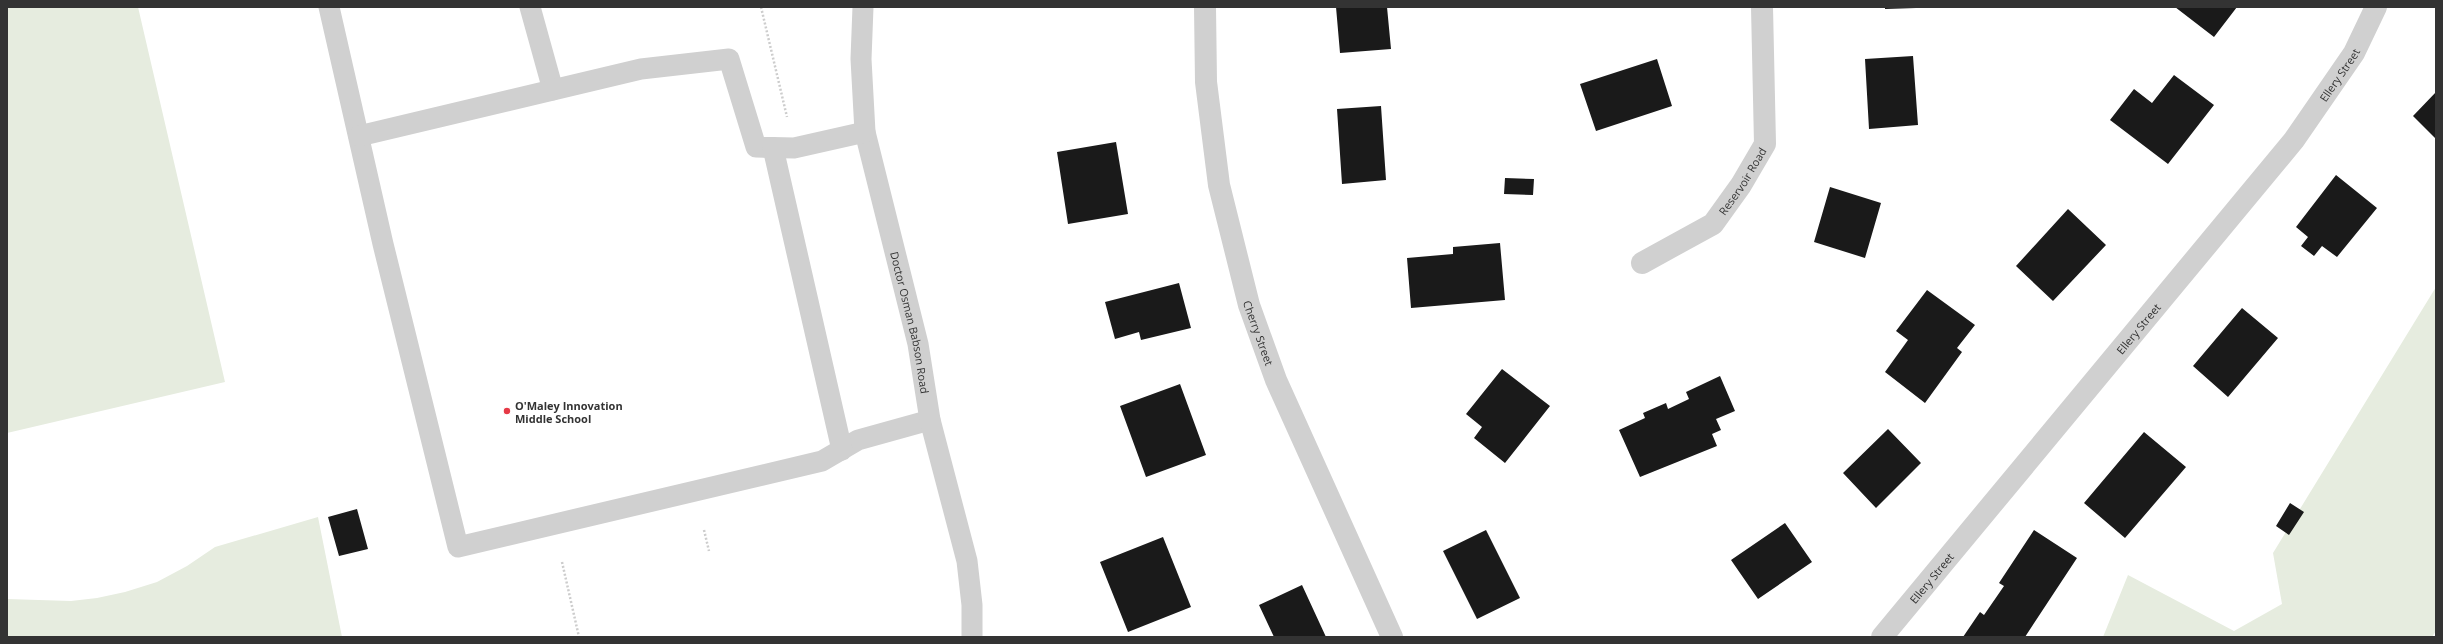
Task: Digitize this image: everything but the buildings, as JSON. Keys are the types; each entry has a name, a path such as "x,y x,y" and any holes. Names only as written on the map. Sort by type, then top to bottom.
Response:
{"street":[{"name":"Cherry Street","path":"1205,7 1206,82 1219,185 1249,305 1276,380 1392,637"},
{"name":"Reservoir Road","path":"1642,262 1713,224 1741,185 1765,144 1762,7"},
{"name":"Ellery Street","path":"1882,637 2294,140 2354,53 2376,7"}],"lane":[{"path":"329,7 383,244 458,547 822,462 858,440 930,420"},
{"path":"530,7 553,90"},
{"name":"Doctor Osman Babson Road","path":"863,7 861,59 865,132 918,344 930,420 967,561 972,605 972,637"},
{"path":"359,136 640,69 729,59 756,147 794,148 865,132"},
{"path":"773,148 842,450"}],"path":[{"path":"761,7 788,122"},
{"path":"704,530 709,552"},
{"path":"562,562 579,637"}],"shaded area":[{"path":"7,7 138,7 225,382 7,433"},
{"path":"2436,287 2436,631 2432,637 2103,637 2128,575 2234,631 2282,604 2273,553"},
{"path":"318,517 342,637 7,637 7,599 71,601 97,598 125,592 157,582 187,566 215,547"}],"place":[{"name":"O'Maley Innovation Middle School","path":"507,411"}]}
